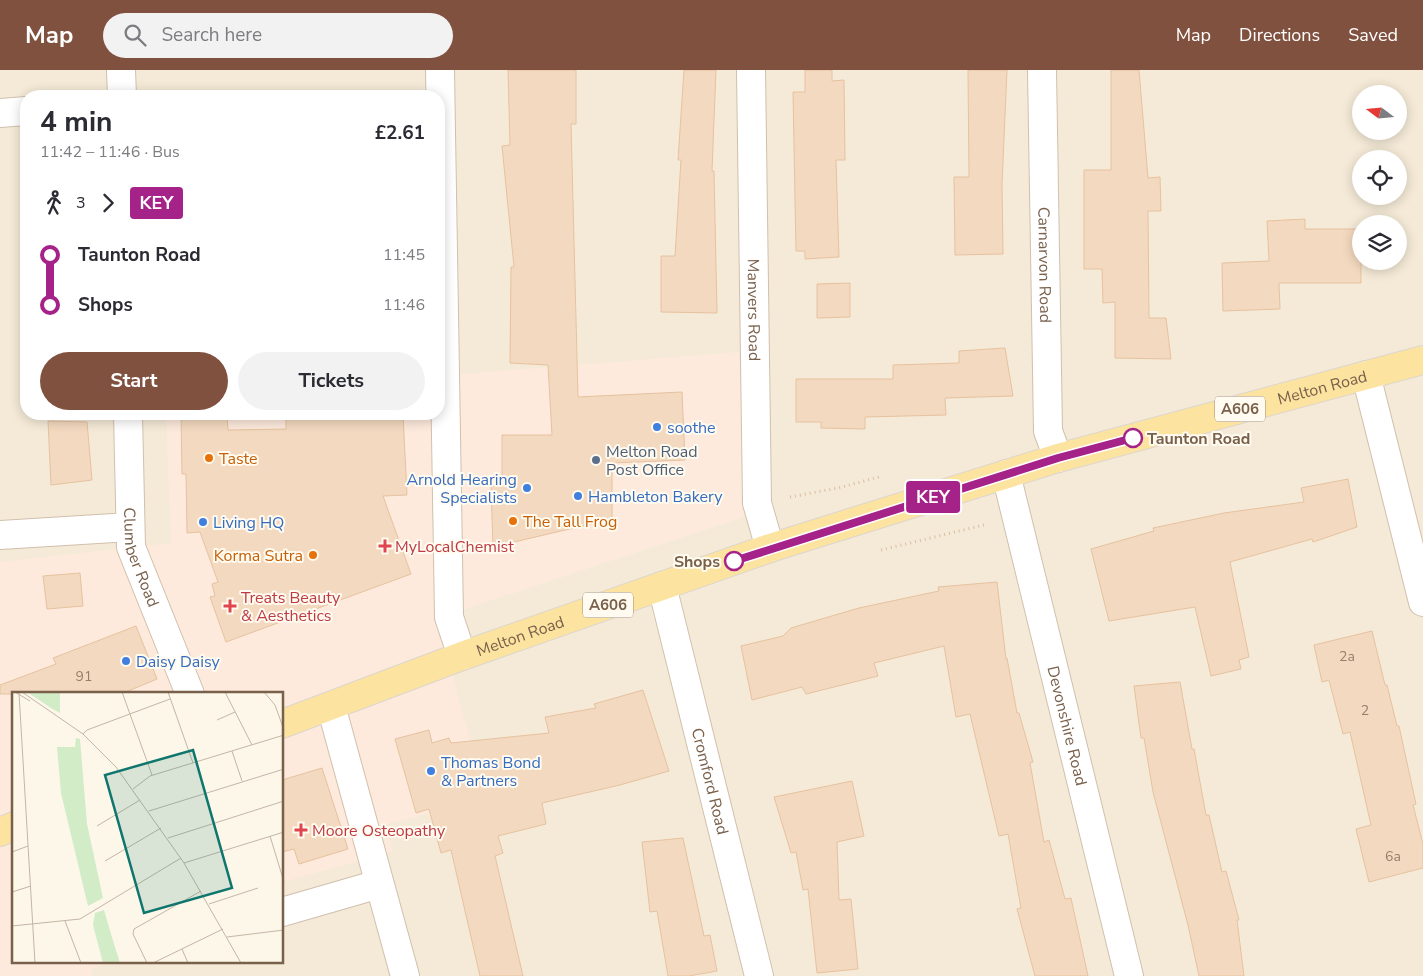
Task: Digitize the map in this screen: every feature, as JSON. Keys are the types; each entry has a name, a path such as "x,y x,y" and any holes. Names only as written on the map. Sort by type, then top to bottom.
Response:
{"main road":[{"name":"Melton Road","path":"284,723 462,656 770,548 1058,458 1423,360"},
{"path":"0,832 12,827"}],"street":[{"path":"121,70 122,90"},
{"path":"440,70 440,90"},
{"name":"Manvers Road","path":"751,70 757,503 770,548"},
{"name":"Carnarvon Road","path":"1042,70 1048,431 1058,458"},
{"path":"0,113 20,111"},
{"path":"445,374 449,617 462,656"},
{"path":"1366,375 1423,602"},
{"name":"Clumber Road","path":"128,420 131,547 189,692"},
{"name":"Devonshire Road","path":"1006,474 1129,976"},
{"path":"0,535 130,527"},
{"name":"Cromford Road","path":"662,586 758,976"},
{"path":"330,706 405,976"},
{"path":"284,911 379,884"}],"path":[{"path":"757,503 838,488"},
{"path":"876,552 1017,517"}],"shaded area":[{"path":"0,70 1423,70 1423,976 0,976"},
{"path":"739,352 747,516 438,618 485,798 384,825 393,851 284,882 284,692 12,692 12,964 107,964 91,968 93,976 0,976 0,562 171,543 166,420 445,420 445,376"}],"building":[{"path":"508,70 576,70 576,124 571,124 578,397 682,392 685,460 612,463 612,519 493,547 491,486 502,486 502,435 552,435 548,365 510,363 511,267 514,267 502,146 510,145"},
{"path":"684,70 716,70 712,171 714,171 717,313 661,312 661,256 675,256 681,160 678,160"},
{"path":"805,70 832,70 832,81 844,80 845,160 836,160 839,257 805,259 805,251 796,251 793,92 805,92"},
{"path":"968,70 1007,70 1002,184 1003,254 955,255 954,177 969,177"},
{"path":"1111,70 1139,70 1148,178 1160,177 1161,211 1148,211 1149,318 1166,318 1171,359 1115,358 1115,302 1103,303 1102,269 1084,269 1084,170 1111,170"},
{"path":"1305,219 1305,229 1352,229 1352,270 1361,270 1361,283 1279,283 1280,309 1223,311 1222,263 1269,261 1267,221"},
{"path":"850,283 850,317 817,318 817,284"},
{"path":"1005,348 1013,396 945,398 946,415 865,417 865,429 821,428 821,422 796,422 796,379 893,379 893,365 959,363 959,351"},
{"path":"181,420 227,420 228,430 286,429 286,420 403,420 407,495 383,496 411,574 226,642 210,597 215,596 212,584 218,582 200,532 187,533 186,474 182,474"},
{"path":"48,421 87,422 92,480 51,485"},
{"path":"1348,479 1357,527 1313,542 1312,539 1230,562 1249,657 1239,660 1241,669 1211,676 1195,607 1109,621 1091,549 1154,531 1153,528 1224,513 1304,502 1301,488"},
{"path":"80,573 83,606 47,609 43,576"},
{"path":"997,582 1006,659 1017,713 1019,713 1033,762 1030,763 1044,842 1049,840 1065,899 1071,898 1088,976 1035,976 1017,909 1021,908 1008,834 999,836 970,714 956,717 944,646 874,663 878,676 806,694 802,687 752,700 741,646 783,636 791,628 859,608 939,591 938,587"},
{"path":"136,626 157,679 126,692 12,692 12,694 0,694 0,685 56,664 53,658"},
{"path":"1372,631 1385,685 1387,685 1397,726 1399,726 1416,804 1413,805 1423,844 1423,868 1369,882 1356,829 1371,825 1350,732 1343,734 1329,680 1322,682 1314,645"},
{"path":"1180,682 1206,815 1209,815 1222,872 1226,871 1239,920 1237,920 1244,976 1199,976 1188,925 1153,792 1144,738 1141,738 1134,686"},
{"path":"643,690 669,771 620,785 542,803 546,824 498,836 503,853 495,856 523,976 480,976 451,850 441,853 429,809 416,813 395,739 429,730 432,743 449,738 451,743 549,733 545,717 596,708 594,704"},
{"path":"322,768 348,849 299,864 294,849 284,852 284,779"},
{"path":"852,781 864,836 837,842 839,900 851,899 858,969 817,973 808,889 803,890 796,852 791,853 774,797"},
{"path":"683,838 704,936 710,935 717,971 689,976 668,976 657,911 650,912 642,842"}],"bus line":[{"name":"KEY","path":"734,561 1058,458 1133,438"}],"place":[{"name":"soothe","path":"657,427"},
{"name":"Taunton Road","path":"1133,438"},
{"name":"Taste","path":"209,458"},
{"name":"Melton Road Post Office","path":"596,460"},
{"name":"Arnold Hearing Specialists","path":"527,488"},
{"name":"Hambleton Bakery","path":"578,496"},
{"name":"The Tall Frog","path":"513,521"},
{"name":"Living HQ","path":"203,522"},
{"name":"MyLocalChemist","path":"385,546"},
{"name":"Korma Sutra","path":"313,555"},
{"name":"Shops","path":"734,561"},
{"name":"Treats Beauty & Aesthetics","path":"230,606"},
{"name":"Daisy Daisy","path":"126,661"},
{"name":"Thomas Bond & Partners","path":"431,771"},
{"name":"Moore Osteopathy","path":"301,830"}]}
